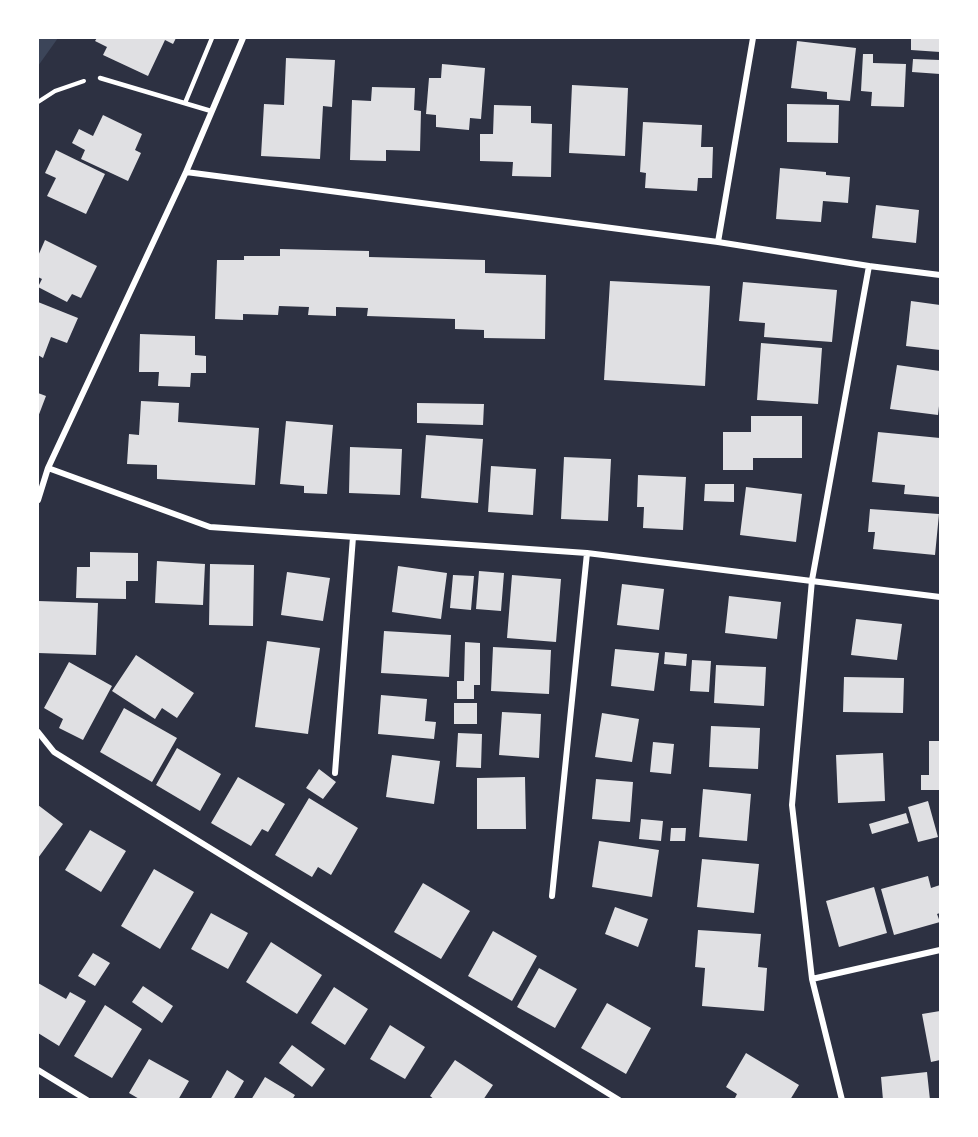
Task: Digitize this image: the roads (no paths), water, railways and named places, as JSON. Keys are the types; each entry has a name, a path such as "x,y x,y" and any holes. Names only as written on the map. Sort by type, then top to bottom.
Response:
{"street":[{"path":"38,500 48,468 186,172 243,38"},
{"path":"718,242 753,38"},
{"path":"186,172 718,242 940,275"},
{"path":"842,1100 812,979 792,805 812,580 869,266"},
{"path":"48,468 210,527 587,554 940,597"},
{"path":"334,773 353,537"},
{"path":"552,896 587,554"},
{"path":"38,732 54,752 619,1100"},
{"path":"812,979 940,950"},
{"path":"38,1070 87,1100"}],"lane":[{"path":"185,103 212,38"},
{"path":"100,78 211,111"}]}
